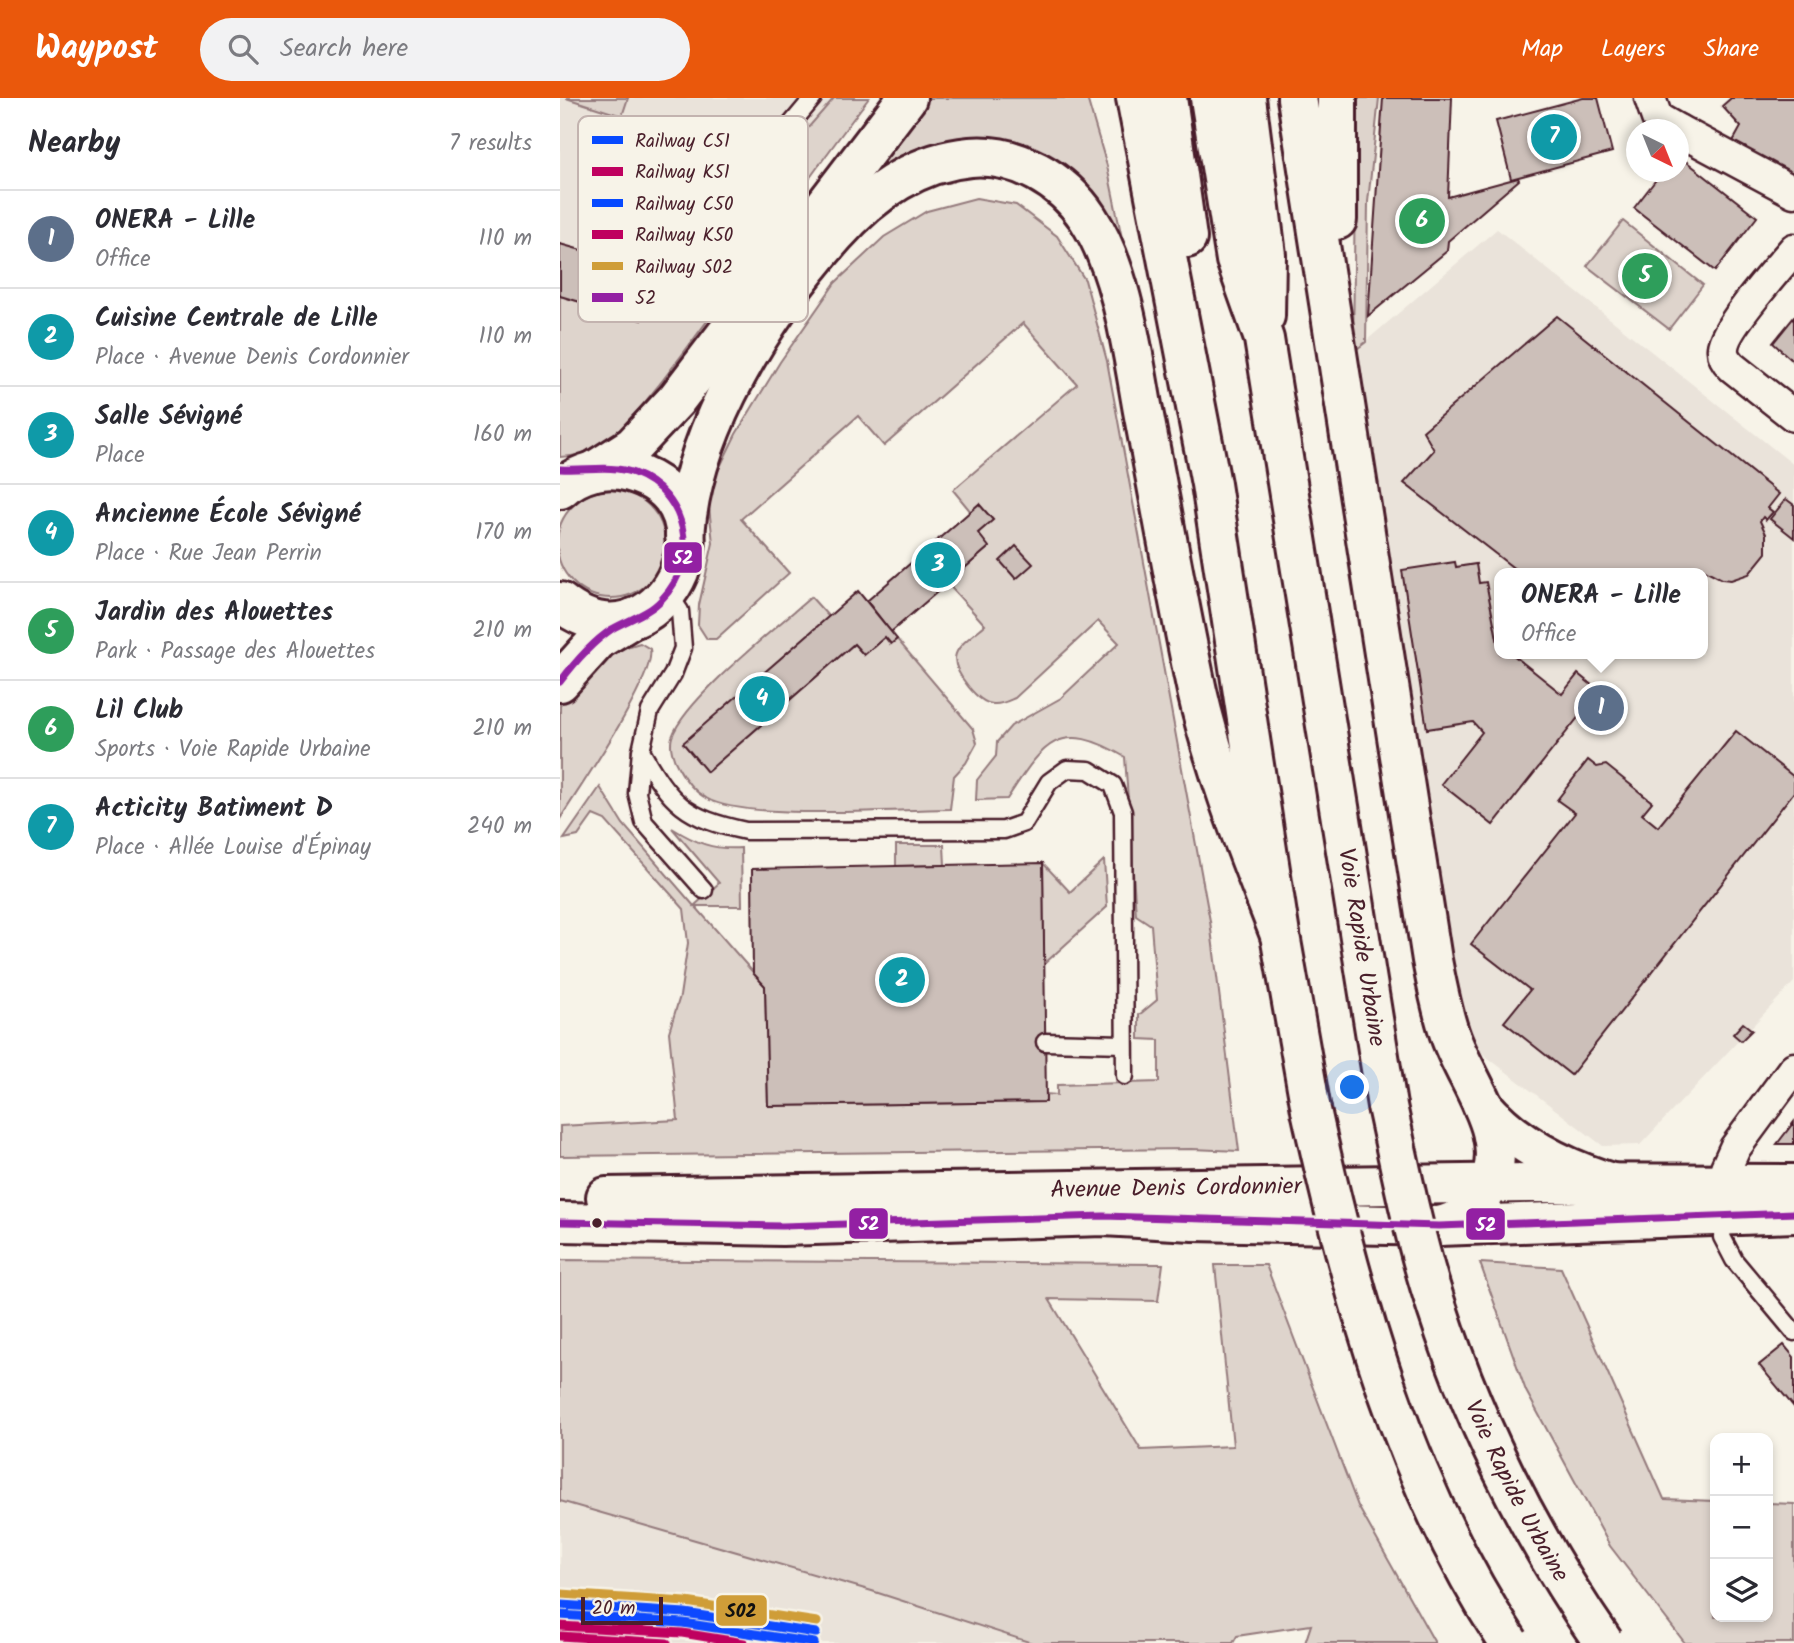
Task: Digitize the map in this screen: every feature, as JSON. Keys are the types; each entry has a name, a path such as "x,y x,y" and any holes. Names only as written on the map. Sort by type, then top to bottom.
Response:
{"main road":[{"path":"857,161 896,98"},
{"path":"808,225 907,98"},
{"path":"1113,98 1155,308 1211,484"},
{"path":"1136,98 1211,484 1280,934 1311,1110 1355,1294 1400,1431 1470,1578 1509,1643"},
{"path":"1167,98 1195,306 1211,484"},
{"path":"1210,98 1236,260 1264,339"},
{"path":"1246,98 1266,255 1264,339"},
{"path":"1297,98 1432,960 1452,1039 1494,1133 1497,1159 1490,1184 1479,1205 1455,1222 1439,1226"},
{"path":"1331,305 1337,290 1337,98"},
{"path":"808,273 852,218 896,181 914,171 954,159 978,157 1016,162 1059,186 1088,218 1103,244 1114,274 1198,693 1233,814 1280,934"},
{"path":"560,489 572,479 577,470 633,446 670,407 735,322"},
{"path":"560,682 598,639 653,607 668,593 683,566 689,495 698,463 730,390 754,345 770,322"},
{"name":"Voie Rapide Urbaine","path":"1264,339 1387,1106 1430,1288 1469,1392 1548,1555 1604,1643"},
{"path":"577,470 625,471 654,483 675,506 685,535"},
{"path":"560,602 591,619 613,621 635,617"},
{"path":"1483,1106 1497,1122 1536,1152 1591,1178 1618,1185"},
{"name":"Avenue Denis Cordonnier","path":"560,1198 1490,1184 1618,1185 1725,1189 1794,1213"},
{"name":"Avenue Denis Cordonnier","path":"560,1222 782,1226 1103,1216 1193,1221 1439,1226 1725,1189 1794,1184"}],"street":[{"path":"1650,98 1659,119"},
{"path":"1689,136 1794,192"},
{"path":"1794,249 1728,333 1723,348 1725,358 1794,416"},
{"path":"1725,1189 1735,1148 1794,1068"}],"lane":[{"path":"798,116 813,98"},
{"path":"668,593 680,611 683,648 673,674 650,710 641,751 637,793 644,822 704,890"},
{"path":"641,751 660,784 680,805 708,823 746,831 1004,830 1024,823 1049,782 1068,769 1089,770 1113,785 1123,813 1125,1076"},
{"path":"1045,1042 1124,1044"},
{"path":"1725,1189 1722,1237 1734,1260 1794,1332"}],"shaded area":[{"path":"560,98 869,98 808,181 808,116 578,116 578,322 704,322 644,403 576,455 560,457"},
{"path":"566,98 628,98 622,116"},
{"path":"834,98 869,98 808,180 808,128"},
{"path":"927,98 1087,98 1107,166 1129,272 1110,219 1090,189 1054,160 962,140 917,150 876,176 837,209"},
{"path":"1356,98 1379,98 1368,202 1366,342 1353,352"},
{"path":"976,198 1016,205 1057,236 1085,280 1107,361 1210,921 1239,1151 1192,1149 560,1156 560,1126 678,1120 669,1032 680,996 688,943 684,909 605,820 593,815 578,836 564,839 600,787 623,824 694,906 719,883 672,828 705,844 741,848 742,906 695,906 765,986 768,1106 1046,1102 1046,1094 1057,1095 1057,1085 1159,1082 1159,1040 1139,1039 1139,1015 1157,1000 1151,925 1136,915 1125,757 1084,739 1068,738 1043,750 1007,799 976,800 977,780 996,756 997,742 1011,726 1061,698 1119,643 1098,621 1015,698 999,704 987,702 974,693 956,665 955,658 959,648 985,625 947,583 989,547 978,533 993,520 979,504 971,512 953,490 1077,384 1023,323 884,446 858,416 741,519 789,573 716,639 707,639 698,625 699,605 713,543 709,507 714,479 736,434 780,362 835,283 884,237 927,211"},
{"path":"1623,221 1703,285 1669,329 1587,266"},
{"path":"1497,229 1794,465 1794,982 1640,1145 1603,1146 1483,1054 1467,1029 1458,1001 1353,352"},
{"path":"560,296 578,301 578,322 706,322 662,381 616,435 586,453 560,457"},
{"path":"611,490 632,494 649,506 661,523 665,544 661,565 649,582 632,594 611,598 590,594 573,582 561,565 557,544 561,523 573,506 590,494"},
{"path":"811,597 829,617 684,744 708,771 854,644 864,655 885,637 890,644 897,639 973,729 977,743 966,763 954,776 950,809 786,812 753,809 725,805 706,798 693,789 684,776 675,760 671,744 680,721 734,664"},
{"path":"640,643 650,649 649,663 641,683 614,733 560,819 560,705 575,684 604,658"},
{"path":"896,845 944,845 945,865 896,866"},
{"path":"1104,860 1107,907 1044,964 1043,863 1070,892"},
{"path":"560,1260 1163,1264 1158,1301 1049,1299 1141,1450 1233,1446 1215,1265 1266,1265 1358,1506 1435,1643 1305,1643 1311,1625 1237,1636 1233,1643 1032,1643 872,1591 560,1501"},
{"path":"1480,1263 1561,1268 1664,1499 1710,1501 1710,1622 1773,1622 1773,1503 1794,1504 1794,1643 1685,1643 1610,1546 1526,1391"},
{"path":"560,1501 872,1591 1032,1643 560,1643"}],"building":[{"path":"1383,98 1452,98 1448,197 1518,178 1519,180 1448,241 1447,251 1368,316"},
{"path":"1583,98 1598,98 1612,152 1511,179 1496,121"},
{"path":"1731,98 1794,98 1794,175 1790,179 1731,145 1741,127 1722,106"},
{"path":"1689,164 1757,217 1715,271 1634,208 1654,182 1689,182"},
{"path":"560,244 578,249 578,301 560,296"},
{"path":"1557,316 1779,494 1768,508 1773,512 1766,520 1763,517 1760,521 1766,534 1766,553 1749,574 1731,580 1722,579 1708,572 1708,568 1514,568 1404,483 1434,450 1423,431"},
{"path":"1794,317 1794,362 1773,343"},
{"path":"1786,499 1794,505 1794,538 1770,519"},
{"path":"979,504 993,520 978,533 989,547 891,632 867,601"},
{"path":"1016,546 1033,564 1016,579 1000,561"},
{"path":"1455,562 1456,567 1476,564 1479,583 1486,582 1494,623 1494,659 1518,659 1562,694 1578,674 1599,691 1493,825 1441,784 1482,732 1473,722 1427,729 1402,570"},
{"path":"858,591 897,639 891,644 885,637 864,655 854,644 707,772 683,743"},
{"path":"1736,731 1794,777 1794,792 1571,1075 1504,1022 1530,990 1471,944 1575,813 1557,800 1588,760 1597,767 1606,765 1652,802 1642,814 1658,827"},
{"path":"1043,863 1046,1102 768,1106 765,986 753,973 752,869"},
{"path":"1743,1023 1752,1030 1741,1041 1733,1034"},
{"path":"1794,1122 1794,1144 1777,1144"},
{"path":"1784,1345 1794,1357 1794,1407 1759,1365"}],"rail line":[{"name":"S02","path":"561,1594 686,1602 817,1622"},
{"name":"C50","path":"561,1605 685,1613 816,1633"},
{"name":"C51","path":"560,1615 683,1623 814,1643"},
{"name":"K51","path":"560,1626 682,1633 744,1643"},
{"name":"K50","path":"560,1636 667,1643"}],"transit line":[{"name":"52","path":"560,469 625,470 652,483 666,496 676,511 682,528 684,547 682,565 674,583 662,599 645,612 604,634 560,682"},
{"name":"52","path":"560,1222 782,1226 1103,1216 1439,1226 1794,1213"}],"place":[{"name":"Acticity Batiment D","path":"1554,137"},
{"name":"Lil Club","path":"1422,221"},
{"name":"Jardin des Alouettes","path":"1645,276"},
{"name":"Salle Sévigné","path":"938,565"},
{"name":"Ancienne École Sévigné","path":"762,699"},
{"name":"ONERA - Lille","path":"1601,708"},
{"name":"Cuisine Centrale de Lille","path":"902,980"}]}
